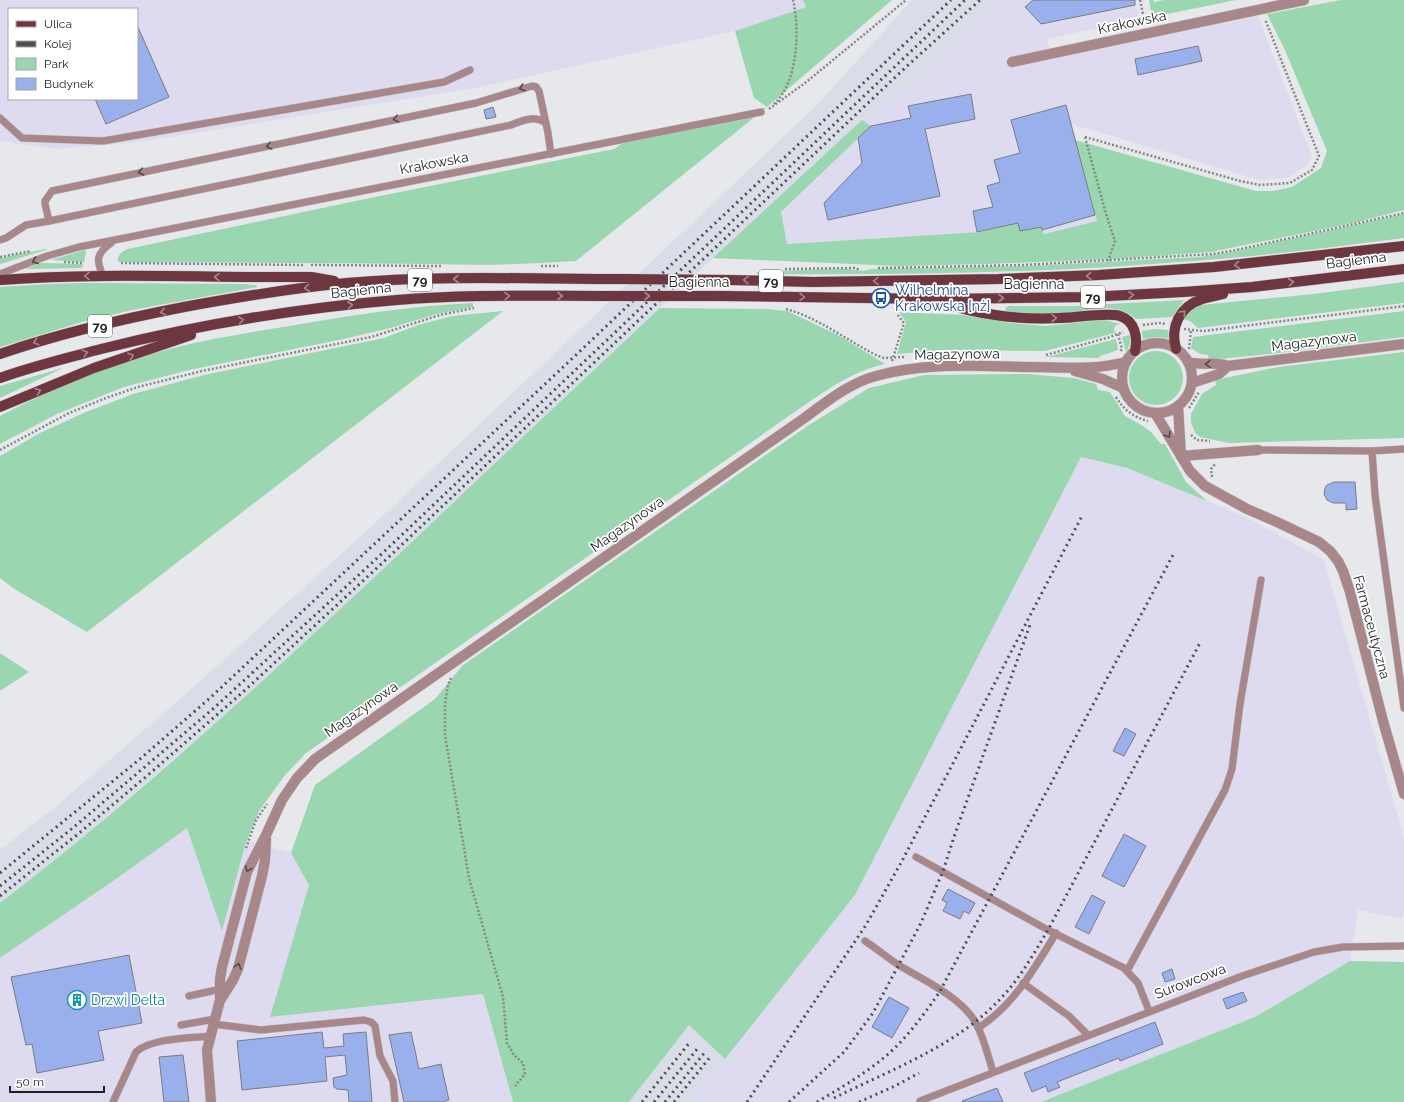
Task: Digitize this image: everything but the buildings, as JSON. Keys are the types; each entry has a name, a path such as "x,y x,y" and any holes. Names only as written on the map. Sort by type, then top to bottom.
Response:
{"main road":[{"name":"Bagienna","path":"0,354 39,340 173,309 237,297 346,283 437,279 622,279 813,282 991,279 1099,275 1214,267 1404,246"},
{"name":"Bagienna","path":"0,378 28,369 138,340 226,322 318,309 398,300 541,296 721,296 934,299 1089,297 1176,293 1252,287 1404,269"},
{"path":"0,280 41,277 103,276 312,277 346,283"},
{"path":"1176,349 1173,338 1174,326 1184,311 1201,299 1252,287"},
{"path":"934,299 966,310 1035,319 1114,315 1125,318 1134,328 1136,338 1135,351"},
{"path":"0,407 94,368 226,322"}],"street":[{"name":"Krakowska","path":"1012,62 1304,0"},
{"path":"1159,343 1176,349 1182,354 1190,357 1192,383 1187,396 1178,406 1167,412 1146,412 1132,403 1119,391 1126,362 1135,351 1142,346 1159,343"},
{"name":"Magazynowa","path":"1190,357 1195,364 1219,363 1228,366 1404,344"},
{"name":"Magazynowa","path":"211,1102 207,1050 220,1000 220,979 222,967 247,872 282,800 297,778 315,759 803,418 860,382 875,376 899,370 938,366 1067,369 1094,368 1126,362"},
{"name":"Magazynowa","path":"1192,383 1219,374 1228,366"},
{"name":"Magazynowa","path":"1067,369 1103,379 1119,391"},
{"name":"Farmaceutyczna","path":"1178,406 1181,456"},
{"name":"Farmaceutyczna","path":"1154,413 1190,471 1204,486 1247,509 1318,542 1330,551 1338,561 1350,592 1381,714 1404,794"},
{"path":"1181,456 1258,450"},
{"name":"Magazynowa","path":"220,1000 238,969 262,876 265,860 266,835"}],"lane":[{"path":"0,118 22,138 103,141 444,82 470,70"},
{"path":"49,221 45,201 52,191 476,103 532,86 539,90 551,154"},
{"name":"Krakowska","path":"0,274 47,256 79,247 761,112"},
{"path":"0,240 6,238 26,225 511,125 532,118 546,123"},
{"path":"103,276 98,263 98,257 104,248 113,241"},
{"path":"1258,450 1372,451 1404,449"},
{"path":"1372,451 1375,495 1404,708"},
{"path":"1127,971 1225,790 1232,769 1240,704 1261,580"},
{"path":"916,857 1124,968 1138,983 1149,1011"},
{"path":"978,1028 992,1019 1011,999 1036,967 1056,933"},
{"path":"865,941 899,965 941,990 958,1003 975,1022 993,1072"},
{"name":"Surowcowa","path":"920,1100 1242,976 1314,952 1343,947 1404,946"},
{"path":"1024,983 1069,1016 1088,1035"},
{"path":"189,996 221,989"},
{"path":"181,1025 214,1022 261,1030 364,1020 371,1022 375,1026 380,1056 393,1081 395,1102"},
{"path":"113,1102 136,1052 141,1047 155,1042 211,1036"}],"path":[{"path":"761,112 769,108 781,98 787,88 792,72 795,58 796,23 793,0"},
{"path":"761,112 772,107 805,83 906,0"},
{"path":"1140,0 1147,33"},
{"path":"1108,261 1115,241 1085,137 1240,181 1260,185 1290,183 1312,170 1319,156 1261,9"},
{"path":"875,269 1023,265 1213,254 1404,213"},
{"path":"0,257 34,250"},
{"path":"121,263 448,266"},
{"path":"536,266 561,266"},
{"path":"784,269 856,268 864,270"},
{"path":"1043,356 1118,334 1145,324 1160,323 1191,330 1204,331 1404,306"},
{"path":"0,450 69,413 133,389 202,371 371,337 440,315 476,308"},
{"path":"801,314 836,331 876,356 888,358 894,358 904,323 897,314"},
{"path":"1190,357 1188,348 1191,330"},
{"path":"1187,413 1188,408 1198,393 1202,388 1209,385 1208,378"},
{"path":"1119,391 1124,407 1136,418 1149,421 1152,424"},
{"path":"1216,482 1213,478 1211,469 1217,462"},
{"path":"453,662 453,672 448,685 445,704 445,735 469,878 503,997 507,1043 514,1055 523,1063 525,1074 515,1086"}],"shaded area":[{"path":"0,0 803,0 806,7 735,31 475,88 139,142 57,149 0,141"},
{"path":"912,0 1004,0 713,258 325,624 219,720 59,858 0,903 0,850 59,804 197,684 372,526 817,105"},
{"path":"991,0 1135,0 1139,19 1047,39 1051,59 1258,16 1312,157 1307,165 1287,178 1259,180 1071,124 1097,221 1044,234 1041,227 1020,231 1018,223 980,232 786,244 781,213 871,126 862,120"},
{"path":"1081,457 1127,468 1246,517 1324,560 1404,838 1404,912 1402,919 1358,910 1350,961 1255,1017 1041,1102 690,1102 855,895"},
{"path":"191,824 291,853 309,885 270,1017 483,994 513,1102 0,1102 0,958 116,879"},
{"path":"689,1025 725,1059 690,1102 629,1102"}],"green space":[{"path":"803,0 892,0 767,107 754,98 735,31 806,7"},
{"path":"1149,0 1153,0 1154,2 1164,0 1236,0 1152,17"},
{"path":"1341,0 1404,0 1404,210 1353,223 1211,252 1111,259 898,266 713,258 862,120 871,126 781,212 787,244 980,232 1018,223 1020,231 1041,227 1044,234 1097,221 1075,140 1256,191 1273,191 1292,187 1321,168 1327,151 1285,50 1267,14"},
{"path":"767,107 576,261 470,265 118,262 118,257 120,254 128,249 365,199 614,149 623,143 695,128"},
{"path":"1404,214 1404,238 1246,257 1030,271 757,274 757,272 790,270 844,269 861,271 871,269 1027,266 1199,257 1232,252"},
{"path":"46,250 0,264 0,258"},
{"path":"85,250 84,262 51,260"},
{"path":"41,263 83,264 82,268 25,269"},
{"path":"1404,282 1404,303 1198,328 1190,321 1183,319 1190,312 1201,305 1314,294"},
{"path":"85,283 243,284 256,285 258,287 132,310 82,322 0,347 0,287"},
{"path":"1184,300 1172,317 1136,319 1117,309 1107,308 1046,315 1006,312 1005,309 1009,306 1074,306"},
{"path":"473,303 473,307 437,314 390,328 344,339 189,370 124,387 57,414 0,444 0,416 21,405 87,376 154,353 219,338 336,318 404,309"},
{"path":"660,308 767,309 787,311 838,335 885,364 855,374 809,402 306,753 285,775 259,811 245,845 222,931 187,828 116,879 0,958 0,903 107,817 211,727 363,588"},
{"path":"503,311 87,632 13,588 0,578 0,456 40,433 86,412 133,394 204,375 384,338 418,325 452,316"},
{"path":"1404,311 1404,337 1209,360 1208,355 1200,354 1191,348 1193,337"},
{"path":"899,312 964,315 1010,323 1045,326 1103,320 1121,324 1116,325 1114,329 1115,333 1045,351 940,350 897,354 906,322"},
{"path":"1154,329 1168,330 1169,338 1155,337 1143,339 1142,331"},
{"path":"1130,335 1130,344 1126,352 1122,337"},
{"path":"1116,339 1118,350 1100,356 1099,358 1046,357"},
{"path":"1156,351 1166,353 1175,359 1181,368 1183,378 1181,388 1175,397 1166,403 1156,405 1146,403 1137,397 1131,388 1129,378 1131,368 1137,359 1146,353"},
{"path":"1404,352 1404,438 1229,443 1200,437 1195,433 1191,422 1191,414 1202,394 1216,385 1215,380 1278,367"},
{"path":"63,368 0,398 0,386"},
{"path":"1027,374 1074,378 1096,384 1098,390 1110,392 1125,416 1151,432 1161,444 1165,444 1186,482 1207,501 1127,468 1081,457 855,895 725,1059 689,1025 629,1102 513,1102 483,994 270,1017 309,885 291,853 315,785 435,699 463,665 809,425 869,388 924,375"},
{"path":"0,653 29,672 0,691"},
{"path":"1350,961 1404,962 1404,1102 1041,1102 1255,1017"}],"railway":[{"path":"0,873 140,759 210,698 559,371 951,0"},
{"path":"0,886 74,827 214,708 388,548 965,0"},
{"path":"0,896 78,834 243,692 392,554 906,67 980,0"},
{"path":"747,1102 866,925 902,861 1082,516"},
{"path":"817,1102 858,1077 889,1053 912,1029 939,993 1173,555"},
{"path":"789,1102 844,1052 873,1013 921,923 943,871 1031,622"},
{"path":"834,1098 945,1043 985,1014 1009,989 1027,965 1048,930 1201,641"},
{"path":"642,1102 690,1042"},
{"path":"654,1102 698,1048"},
{"path":"665,1102 705,1052"},
{"path":"674,1102 711,1056"},
{"path":"859,1102 895,1086 919,1073"}],"place":[{"name":"Wilhelmina Krakowska [nż]","path":"881,298"},
{"name":"Drzwi Delta","path":"77,1000"}]}
